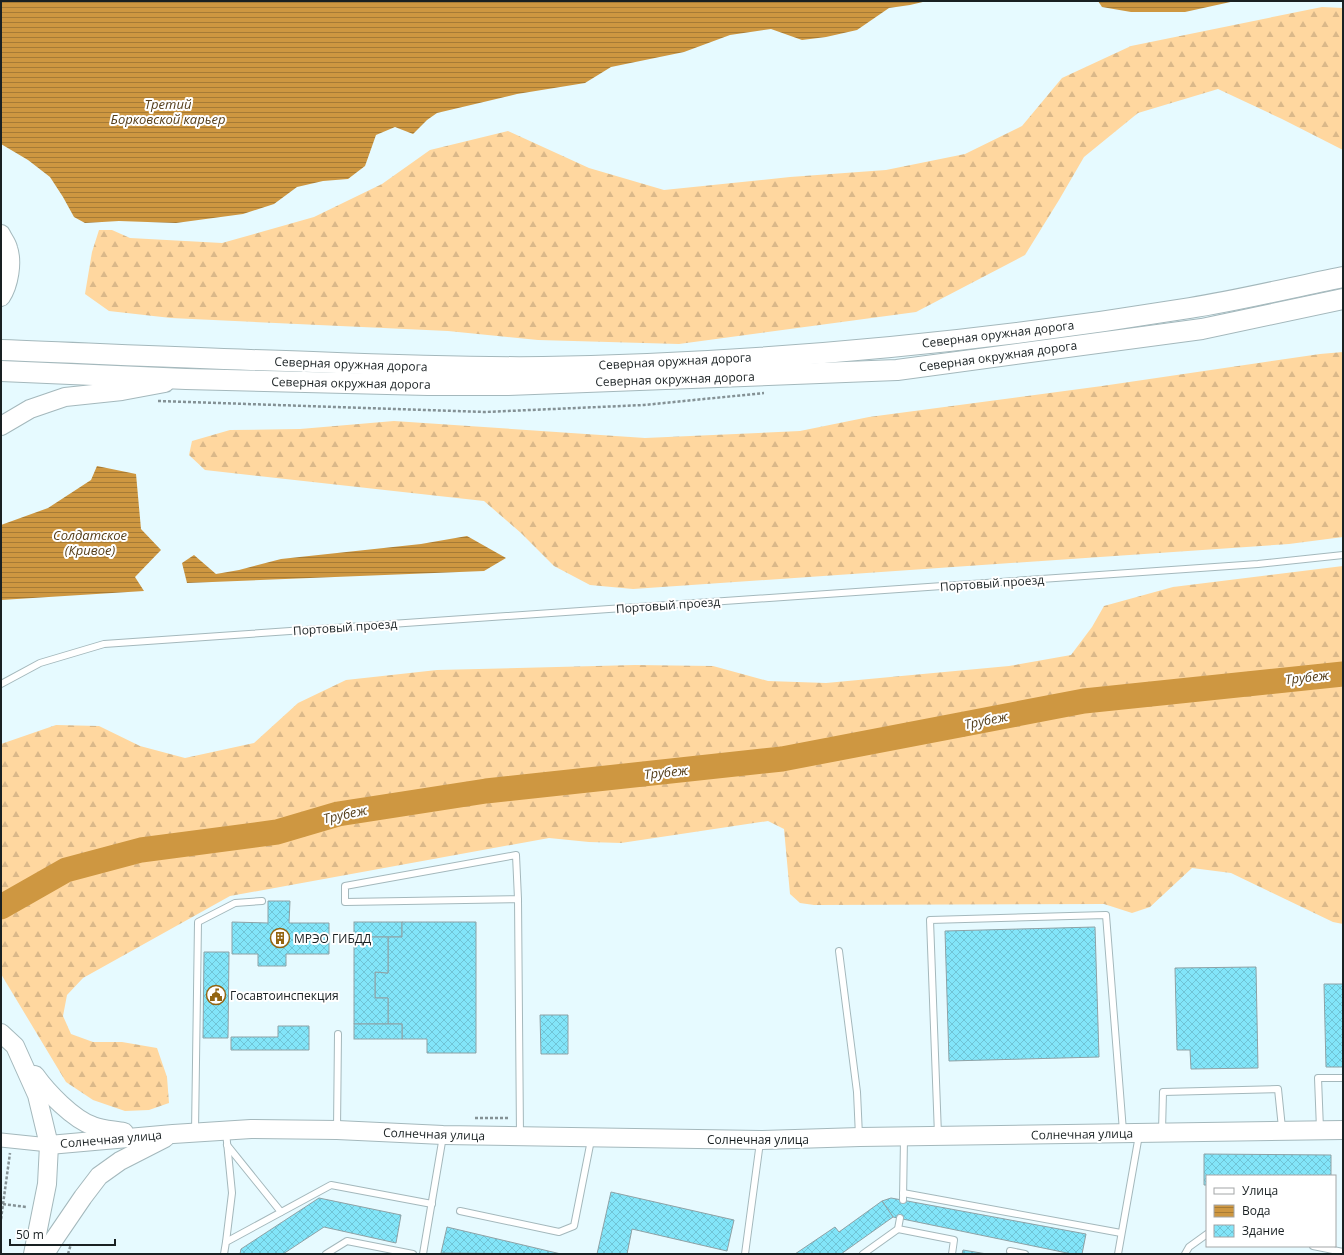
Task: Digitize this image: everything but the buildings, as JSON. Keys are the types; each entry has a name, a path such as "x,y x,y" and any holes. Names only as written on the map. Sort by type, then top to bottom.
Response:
{"main road":[{"path":"1,234 9,248 10,270 4,293 1,297"},
{"name":"Северная оружная дорога","path":"1,350 424,366 542,367 770,357 891,347 1067,326 1194,308 1343,277"},
{"name":"Северная окружная дорога","path":"1,371 186,379 420,385 508,385 897,370 1202,329 1343,299"},
{"path":"1,426 30,410 65,397 122,390 186,379"},
{"path":"1,1033 15,1046 43,1086 74,1115 93,1126 143,1136"},
{"path":"15,1046 37,1095 49,1145 48,1184 33,1254"},
{"name":"Солнечная улица","path":"49,1145 195,1132 226,1138 251,1129 336,1130 443,1135 761,1140 904,1136 1343,1130"},
{"name":"Солнечная улица","path":"45,1254 83,1197 99,1176 120,1161 173,1134"}],"street":[{"path":"6,1140 49,1145"}],"lane":[{"name":"Портовый проезд","path":"1,684 40,663 104,644 1258,564 1343,555"},
{"path":"518,899 345,902 345,886 516,855 518,899 520,1136"},
{"path":"195,1132 198,922 235,903 262,901"},
{"path":"938,1136 930,920 1106,915 1132,1133 1122,1233 1118,1254"},
{"path":"839,951 857,1092 860,1137"},
{"path":"336,1130 338,1034"},
{"path":"1320,1130 1318,1078 1343,1078"},
{"path":"1162,1133 1163,1092 1278,1088 1282,1131"},
{"path":"424,1254 443,1135"},
{"path":"903,1200 904,1136"},
{"path":"460,1211 559,1232 574,1226 592,1137"},
{"path":"226,1138 281,1212"},
{"path":"224,1254 232,1193 226,1138"},
{"path":"745,1254 761,1140"},
{"path":"226,1242 331,1185 432,1204"},
{"path":"903,1193 1122,1233"},
{"path":"863,1254 898,1229 900,1218"},
{"path":"898,1229 954,1240 952,1254"},
{"path":"1185,1254 1189,1247 1206,1235"},
{"path":"326,1254 347,1241 413,1254"},
{"path":"1318,1247 1343,1252"},
{"path":"1010,1251 1025,1254"}],"path":[{"path":"472,1118 520,1118"},
{"path":"1,1219 6,1140"},
{"path":"68,1254 72,1241"}],"green space":[{"path":"1322,7 1343,8 1343,150 1218,89 1138,113 1084,157 1025,255 916,312 679,344 538,340 448,331 171,318 109,311 85,294 92,252 99,230 112,230 130,238 222,243 314,217 382,184 430,150 508,131 589,168 664,190 790,177 886,170 965,154 1022,126 1062,78 1131,46"},
{"path":"1343,352 1343,537 1289,544 633,589 590,585 554,566 521,533 484,501 205,470 189,455 192,441 230,430 300,429 394,421 645,438 800,431 869,417"},
{"path":"1343,566 1343,924 1333,922 1231,873 1192,868 1150,907 1132,913 1104,904 814,905 800,903 790,894 784,829 768,821 621,843 589,842 549,838 230,896 83,978 67,995 63,1016 71,1034 93,1042 122,1042 157,1048 167,1077 169,1103 149,1110 125,1111 93,1100 66,1082 1,974 1,744 56,725 99,726 140,746 185,758 254,743 298,703 346,680 437,670 635,665 713,666 768,681 826,683 1009,666 1071,655 1092,627 1104,606 1173,587"}],"water":[{"name":"Третий Борковской карьер","path":"1,1 927,1 889,8 857,30 826,37 802,40 771,29 730,35 684,52 611,67 585,83 517,94 437,113 427,120 413,134 395,127 376,135 365,166 348,179 323,181 297,187 274,204 243,214 176,223 119,221 85,223 74,217 50,177 28,160 1,144"},
{"path":"1098,1 1235,1 1185,12 1131,12 1102,7"},
{"name":"Солдатское (Кривое)","path":"97,466 136,474 141,529 161,550 135,577 144,591 1,600 1,525 48,508 91,480"},
{"path":"467,536 506,558 484,571 187,583 182,563 194,555 216,574 239,570 281,559 421,544"}],"waterway":[{"name":"Трубеж","path":"1,907 66,870 141,850 277,832 338,814 486,791 782,759 1084,701 1343,674"}],"place":[{"name":"МРЭО ГИБДД","path":"280,938"},
{"name":"Госавтоинспекция","path":"216,995"}]}
